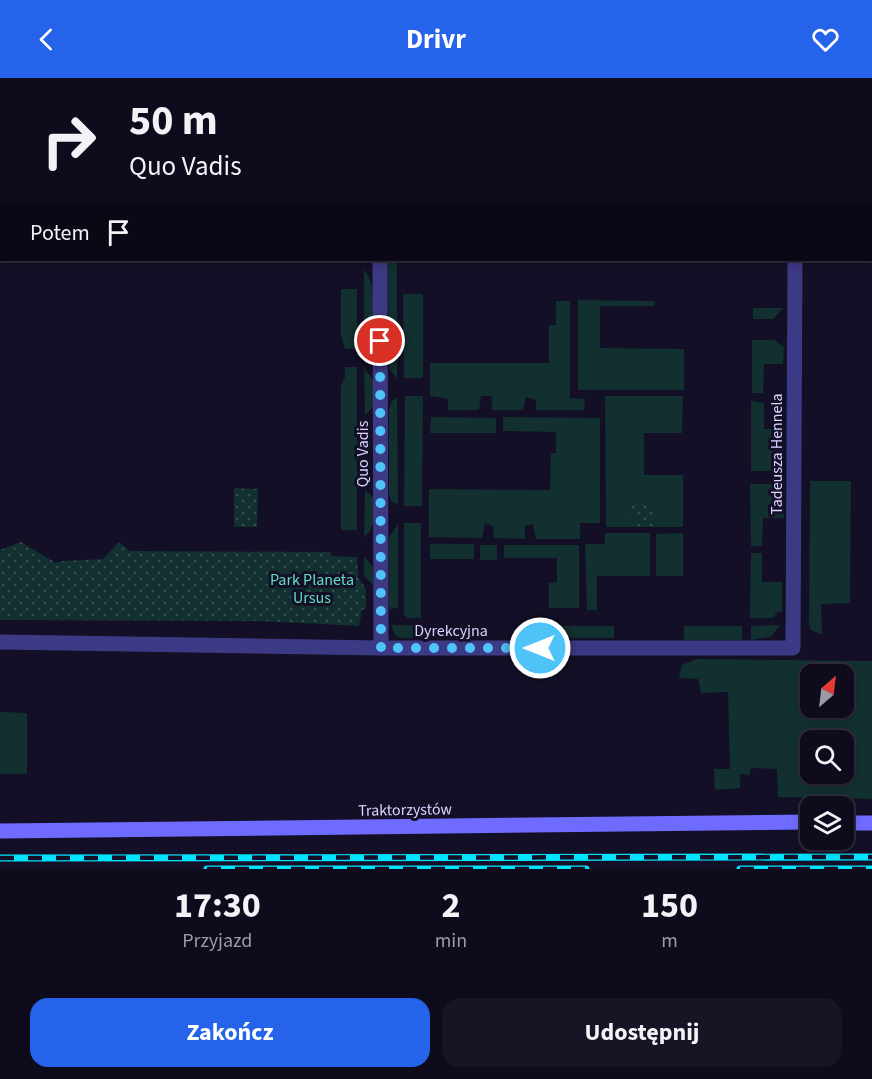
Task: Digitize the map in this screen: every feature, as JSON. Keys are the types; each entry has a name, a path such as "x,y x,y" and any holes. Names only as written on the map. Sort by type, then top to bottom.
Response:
{"street":[{"name":"Quo Vadis","path":"380,261 381,648"},
{"name":"Tadeusza Hennela","path":"793,648 795,261"},
{"name":"Dyrekcyjna","path":"0,642 381,648 793,648"},
{"name":"Traktorzystów","path":"0,831 800,822"},
{"path":"854,823 872,823"}],"green space":[{"path":"388,261 397,261 397,379 389,368"},
{"path":"364,270 371,285 374,308 371,332 364,347"},
{"path":"341,289 357,289 357,349 345,349 341,335"},
{"path":"403,294 423,294 423,378 404,378"},
{"path":"578,300 654,301 655,306 600,306 600,348 684,349 684,390 578,390"},
{"path":"556,301 570,301 570,398 585,399 584,410 536,410 536,400 526,397 523,410 492,410 492,398 481,396 479,410 448,410 448,399 430,396 430,363 549,363 549,325 556,325"},
{"path":"753,308 783,308 773,319 753,319"},
{"path":"752,340 774,340 784,347 783,364 764,364 763,393 752,393"},
{"path":"345,367 357,367 357,530 341,530 341,385 345,377"},
{"path":"364,368 373,380 373,407 365,415"},
{"path":"405,396 423,396 422,506 404,506"},
{"path":"605,396 683,396 682,433 644,433 644,475 683,475 683,527 655,527 655,504 629,504 628,514 637,514 637,527 606,527"},
{"path":"397,397 398,505 392,502 389,495 389,410 391,402"},
{"path":"751,401 764,403 764,429 783,429 783,471 751,471"},
{"path":"431,417 496,418 496,433 430,433"},
{"path":"503,417 600,418 600,523 580,523 580,539 536,539 533,524 525,526 525,539 493,538 494,527 485,523 482,538 429,537 429,489 550,490 551,453 556,453 556,432 503,431"},
{"path":"810,481 851,481 850,603 821,604 822,635 811,630 809,624"},
{"path":"750,484 783,484 784,518 763,518 762,546 751,546"},
{"path":"234,488 258,489 257,527 234,527"},
{"path":"365,490 373,497 374,513 371,529 364,537"},
{"path":"628,504 655,504 655,527 637,527 637,514 628,514"},
{"path":"404,523 421,523 421,618 408,618 404,615"},
{"path":"398,524 398,607 389,610 389,537"},
{"path":"605,533 650,533 650,576 597,576 597,610 587,610 585,544 605,544"},
{"path":"683,533 683,576 656,576 656,534"},
{"name":"Park Planeta Ursus","path":"21,542 56,563 103,559 119,542 130,551 331,552 331,556 357,557 358,577 366,589 366,608 362,610 359,626 262,621 0,620 0,550"},
{"path":"430,544 474,544 474,559 430,559"},
{"path":"480,545 497,545 497,560 480,560"},
{"path":"504,545 579,545 579,608 549,608 549,583 557,582 557,558 504,558"},
{"path":"751,553 762,553 762,582 782,582 782,612 778,612 772,618 750,618"},
{"path":"364,556 373,567 373,585 364,576"},
{"path":"391,625 473,626 473,638 400,638 395,635"},
{"path":"780,625 771,637 751,640 751,626"},
{"path":"542,626 614,626 614,638 542,638"},
{"path":"684,626 742,626 742,640 684,640"},
{"path":"696,659 872,661 872,799 854,799 854,796 778,797 777,769 751,768 750,775 740,774 740,788 715,790 714,769 730,769 728,692 701,693 698,679 679,678 682,665"},
{"path":"0,712 27,713 27,774 0,774"}],"railway":[{"path":"0,858 872,857"},
{"path":"207,869 586,869"},
{"path":"740,869 872,869"}],"route":[{"path":"380,341 381,648 540,648"}]}
